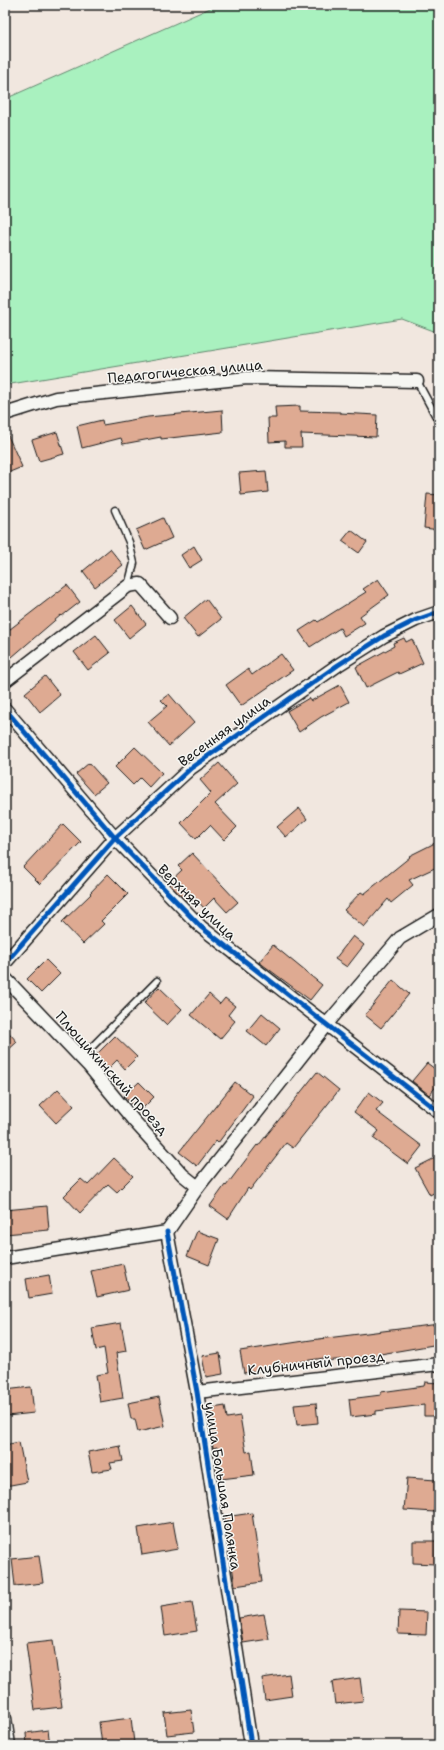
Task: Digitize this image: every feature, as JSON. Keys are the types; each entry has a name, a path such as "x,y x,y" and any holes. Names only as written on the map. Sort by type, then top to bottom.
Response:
{"street":[{"name":"Педагогическая улица","path":"5,414 56,398 247,378 417,381"},
{"path":"5,681 128,586 140,584 170,618"},
{"name":"Весенняя улица","path":"5,963 115,838 191,768 293,696 384,636 416,620 439,612"},
{"name":"Верхняя улица","path":"5,709 115,838 212,937 439,1112"},
{"path":"5,1258 167,1232 198,1186 326,1025 400,938 439,916"},
{"name":"Плющихинский проезд","path":"5,978 81,1058 174,1166 198,1186"},
{"name":"улица Большая Полянка","path":"167,1232 197,1392 251,1745"},
{"name":"Клубничный проезд","path":"197,1392 439,1364"},
{"path":"5,1718 9,1745"}],"lane":[{"path":"417,381 439,422"},
{"path":"115,510 129,542 134,563 128,586"},
{"path":"81,1058 157,982"}],"green space":[{"path":"217,5 439,5 439,333 402,319 5,385 5,99"}],"building":[{"path":"300,406 300,411 377,415 376,437 301,434 302,447 285,447 285,441 269,442 268,418 276,418 275,407"},
{"path":"222,410 223,432 161,439 161,437 123,444 121,438 82,448 77,426 102,420 103,425 148,417"},
{"path":"5,429 22,467 5,474"},
{"path":"57,432 64,454 39,461 32,440"},
{"path":"266,471 268,492 241,495 239,473"},
{"path":"427,494 439,495 439,530 424,528"},
{"path":"163,518 172,538 145,550 136,530"},
{"path":"351,530 367,542 359,553 342,541"},
{"path":"194,546 202,560 189,568 181,555"},
{"path":"110,549 123,565 95,587 83,571"},
{"path":"378,579 389,595 360,616 365,623 344,636 340,628 310,647 299,631 316,620 318,622 366,592 363,589"},
{"path":"67,585 80,602 62,616 61,615 5,663 5,633"},
{"path":"206,599 221,619 198,637 183,618"},
{"path":"132,606 146,624 129,638 115,620"},
{"path":"96,635 110,653 88,670 74,652"},
{"path":"404,638 406,642 412,639 423,663 399,674 398,672 366,688 356,667 394,646 393,643"},
{"path":"281,654 293,670 241,706 226,685 248,669 252,675"},
{"path":"45,676 60,695 40,712 25,693"},
{"path":"340,685 349,702 321,717 299,732 287,711 309,698 311,701"},
{"path":"169,694 194,723 169,746 148,722 167,706 161,700"},
{"path":"135,747 162,773 149,787 140,778 133,785 115,767"},
{"path":"89,763 107,783 94,794 76,774"},
{"path":"219,763 237,784 215,804 237,827 224,840 210,825 196,839 181,823 211,793 200,780"},
{"path":"299,808 307,819 286,837 277,827"},
{"path":"63,824 81,842 40,884 23,867"},
{"path":"439,841 439,866 409,880 413,885 391,903 388,899 364,927 344,910 361,892 364,894 410,857 409,856"},
{"path":"192,853 238,902 227,912 214,898 204,908 191,894 185,900 168,883 182,870 178,866"},
{"path":"108,874 128,894 101,921 104,924 83,944 62,922 91,894 90,893"},
{"path":"353,936 364,945 347,967 335,959"},
{"path":"273,945 322,985 310,1000 259,962"},
{"path":"46,960 60,974 41,993 27,979"},
{"path":"393,980 409,994 381,1028 365,1015"},
{"path":"159,987 182,1009 167,1025 144,1003"},
{"path":"209,994 220,1004 225,998 235,1006 228,1015 235,1021 220,1039 191,1015"},
{"path":"262,1013 280,1028 266,1046 247,1031"},
{"path":"5,1028 17,1042 5,1053"},
{"path":"115,1036 137,1057 125,1069 117,1060 109,1068 96,1055"},
{"path":"427,1063 439,1072 439,1083 429,1095 412,1081"},
{"path":"317,1072 339,1090 293,1148 286,1143 250,1190 248,1188 228,1219 210,1206 225,1185 226,1186 257,1145 258,1146"},
{"path":"139,1082 154,1097 139,1112 124,1096"},
{"path":"235,1082 253,1096 218,1143 216,1141 197,1166 179,1152"},
{"path":"58,1089 74,1106 56,1123 40,1106"},
{"path":"369,1092 383,1103 376,1111 422,1146 408,1164 373,1138 379,1131 354,1112"},
{"path":"439,1156 439,1190 430,1195 415,1168"},
{"path":"114,1158 133,1176 117,1192 108,1184 80,1213 64,1196 81,1179 88,1185"},
{"path":"47,1206 49,1230 5,1234 5,1210"},
{"path":"197,1231 219,1239 209,1265 187,1256"},
{"path":"123,1264 129,1290 97,1297 91,1271"},
{"path":"49,1275 52,1294 29,1298 26,1279"},
{"path":"121,1323 126,1351 116,1353 123,1398 100,1402 96,1375 108,1373 104,1348 96,1350 92,1328"},
{"path":"439,1324 439,1344 357,1358 324,1361 324,1358 276,1365 276,1368 244,1373 240,1351 311,1340"},
{"path":"220,1353 223,1374 206,1377 202,1356"},
{"path":"425,1382 439,1383 439,1416 424,1416 424,1405 376,1411 376,1414 351,1417 349,1399 381,1395 381,1392 424,1386"},
{"path":"31,1387 34,1413 7,1416 5,1390"},
{"path":"159,1397 165,1426 138,1432 135,1419 131,1419 128,1403"},
{"path":"316,1403 318,1423 297,1425 294,1405"},
{"path":"225,1406 227,1418 240,1416 246,1452 251,1451 254,1475 221,1479 217,1447 213,1448 207,1409"},
{"path":"19,1442 27,1482 5,1486 5,1445"},
{"path":"120,1446 123,1461 110,1463 112,1469 92,1472 88,1452"},
{"path":"407,1478 436,1480 434,1512 404,1510"},
{"path":"252,1513 262,1582 235,1586 225,1517"},
{"path":"173,1522 178,1549 142,1555 138,1528"},
{"path":"413,1541 436,1541 435,1564 413,1563"},
{"path":"39,1556 43,1583 15,1586 12,1559"},
{"path":"192,1602 197,1631 165,1636 161,1607"},
{"path":"399,1611 427,1612 426,1635 398,1634"},
{"path":"264,1614 269,1639 243,1643 239,1618"},
{"path":"53,1640 62,1707 35,1710 26,1643"},
{"path":"289,1674 292,1696 265,1700 262,1678"},
{"path":"360,1678 363,1701 335,1704 332,1682"},
{"path":"191,1710 194,1732 167,1735 164,1713"},
{"path":"131,1718 134,1743 102,1745 99,1722"},
{"path":"48,1730 50,1745 27,1745 26,1733"}],"cycle path":[{"path":"5,963 115,838 191,768 338,665 384,636 416,620 439,612"},
{"path":"5,709 115,838 201,927 439,1112"},
{"path":"167,1232 197,1392 251,1745"}]}
